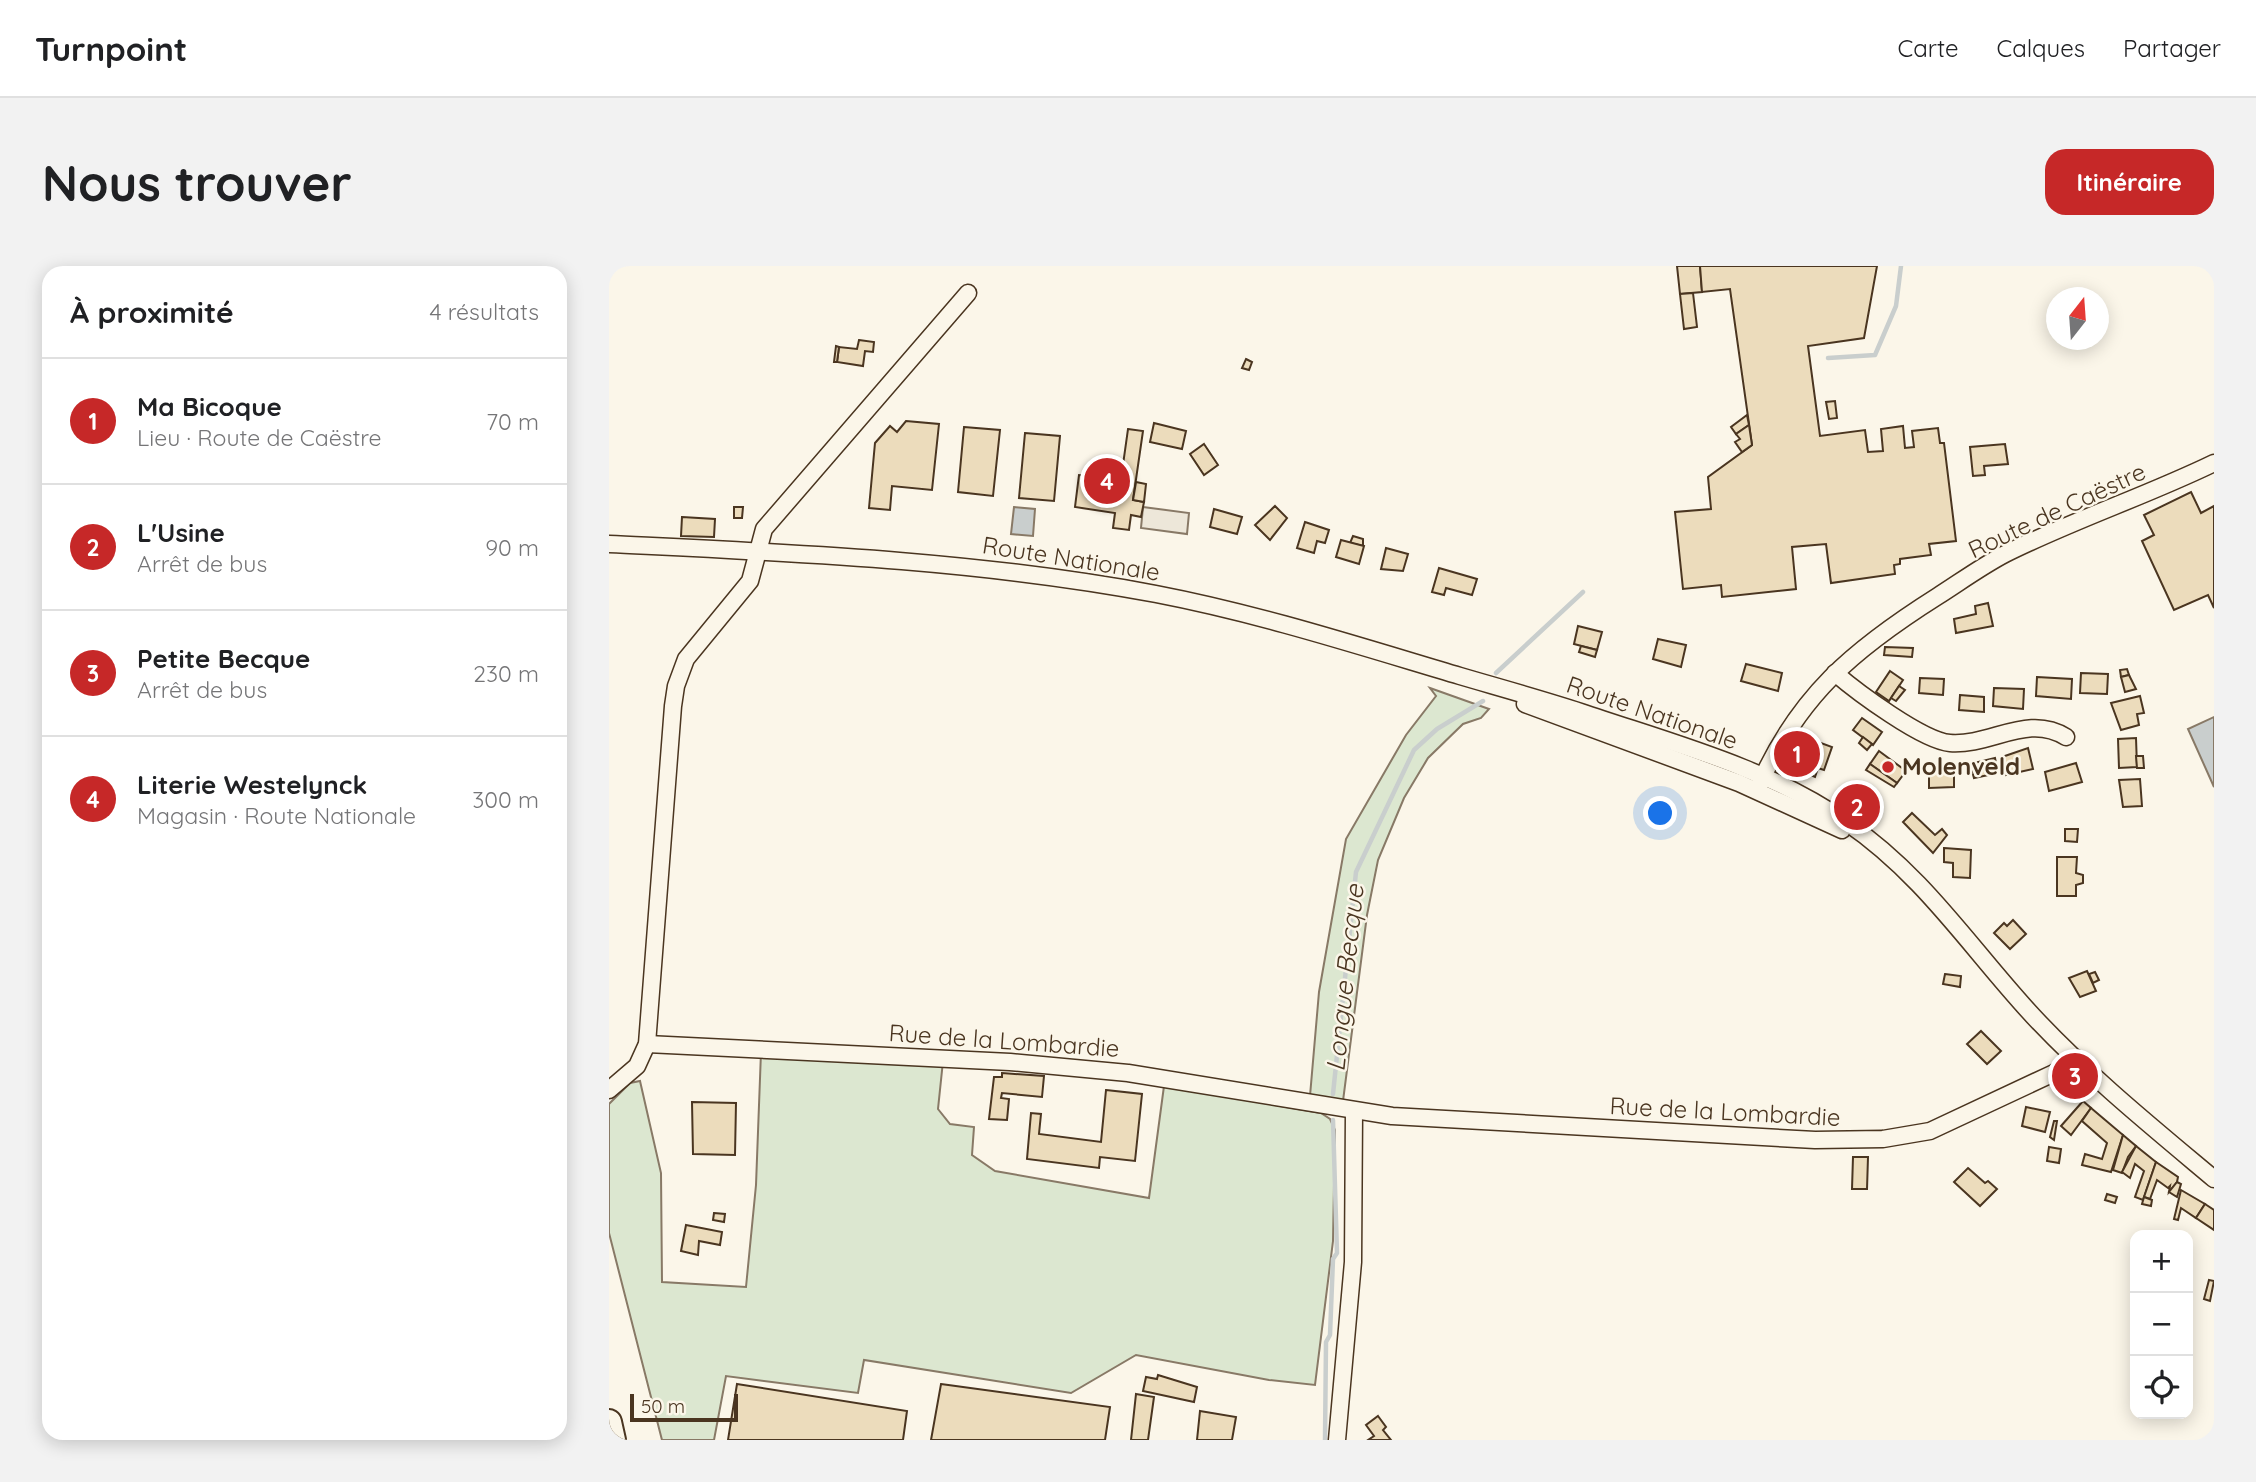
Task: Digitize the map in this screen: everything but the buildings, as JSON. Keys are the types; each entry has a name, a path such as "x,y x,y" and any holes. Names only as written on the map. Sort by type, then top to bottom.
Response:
{"highway":[{"path":"609,1422 613,1440"}],"street":[{"path":"609,1090 637,1066 647,1044 676,685 691,651 750,581 764,529 968,293"},
{"name":"Route de Caëstre","path":"1760,783 1802,712 1835,673 1886,629 2005,555 2214,463"},
{"name":"Route Nationale","path":"609,544 667,549 855,556 969,567 1156,594 1332,636 1699,751 1760,783 1825,808 1862,834 1942,906 2024,1006 2076,1058 2214,1179"},
{"name":"Route Nationale","path":"609,555 667,549"},
{"path":"1835,673 1919,732 1937,740 1958,743 2038,727 2052,729 2066,737"},
{"name":"Rue de la Lombardie","path":"647,1044 898,1055 1113,1071 1287,1097 1354,1111 1786,1139 1883,1139 1919,1134 1951,1123 2054,1073 2076,1058"},
{"path":"1337,1440 1353,1262 1354,1111"}],"green space":[{"path":"1430,688 1489,709 1481,718 1463,724 1428,758 1404,798 1378,860 1367,915 1343,1101 1310,1096 1319,992 1346,839 1406,735 1436,696"},
{"path":"761,1052 943,1061 938,1109 950,1124 974,1127 972,1155 995,1171 1149,1198 1164,1086 1321,1113 1330,1119 1335,1130 1333,1241 1315,1385 1269,1380 1136,1355 1071,1393 864,1360 858,1393 726,1376 714,1440 662,1440 609,1233 609,1104 630,1083 640,1081 661,1173 662,1282 746,1287 756,1185"}],"shaded area":[{"path":"1014,507 1035,509 1033,536 1011,534"},
{"path":"1143,507 1189,513 1187,534 1141,528"},
{"path":"2214,717 2214,787 2188,729"}],"waterway":[{"name":"Longue Becque","path":"1828,358 1875,355 1896,306 1901,266"},
{"name":"Longue Becque","path":"1496,673 1583,592"},
{"name":"Longue Becque","path":"1333,1094 1356,872 1414,750 1437,729 1483,701"},
{"name":"Longue Becque","path":"1325,1440 1326,1342 1330,1335 1333,1259 1337,1253 1333,1120"}],"place":[{"name":"Literie Westelynck","path":"1107,481"},
{"name":"Ma Bicoque","path":"1797,754"},
{"name":"Molenveld","path":"1888,767"},
{"name":"L'Usine","path":"1857,807"},
{"name":"Petite Becque","path":"2075,1076"}]}
